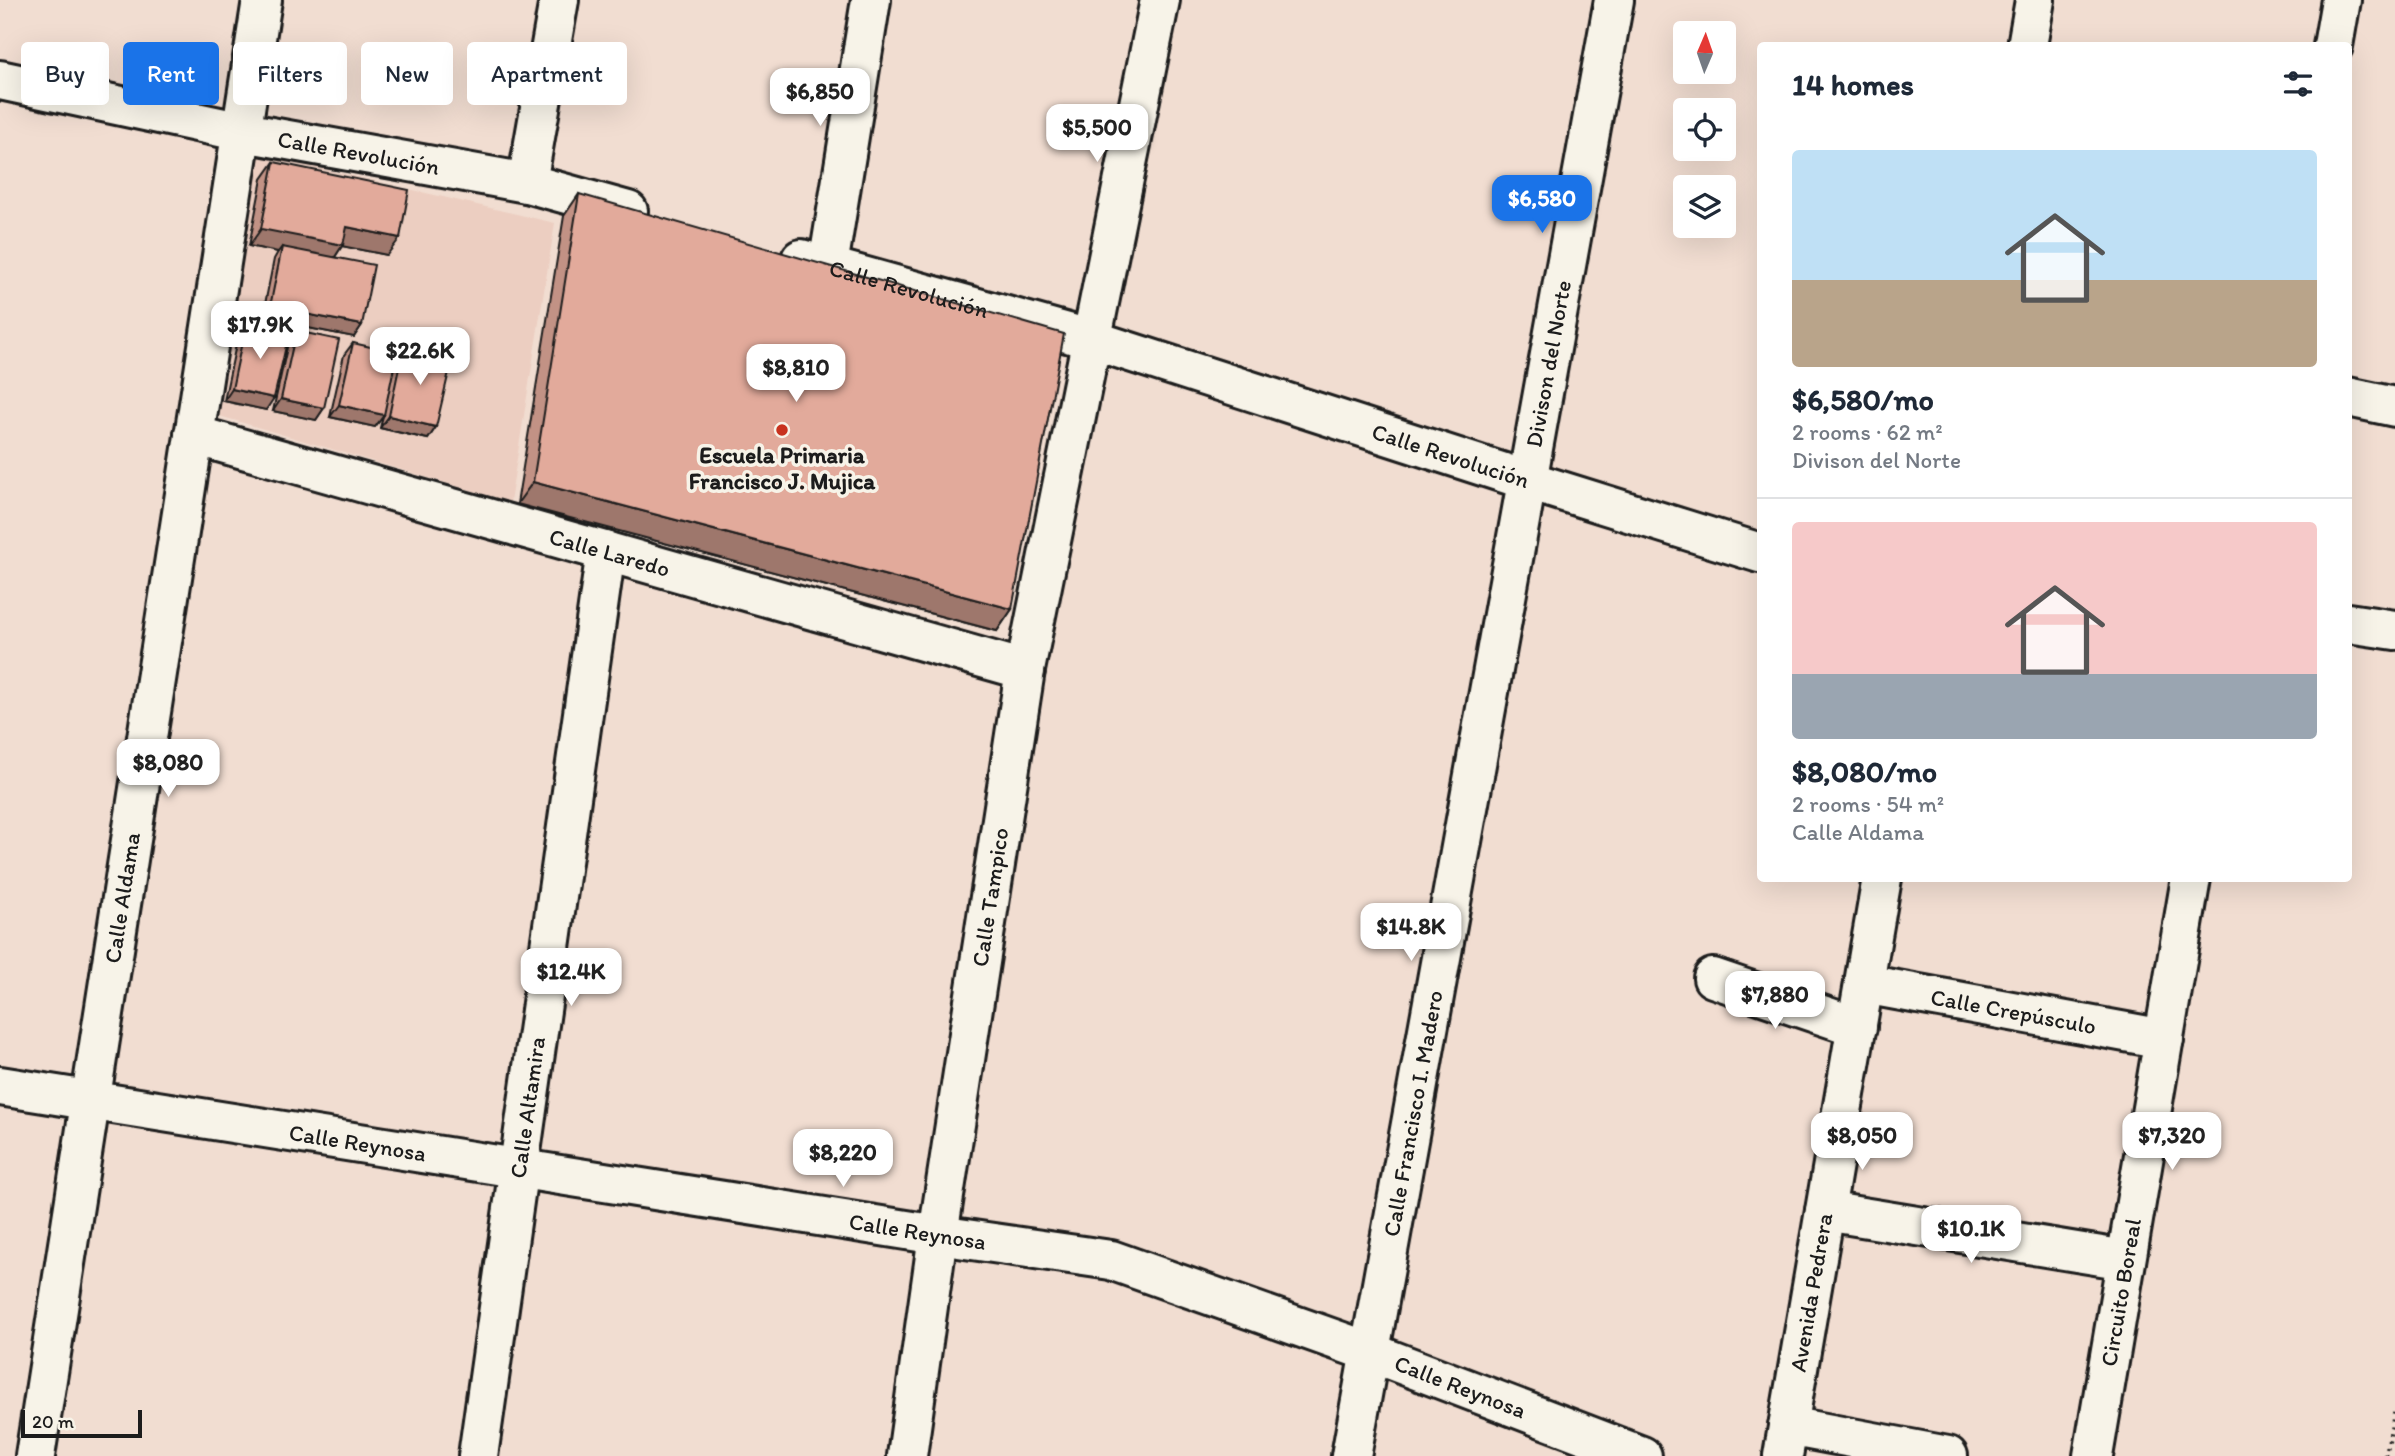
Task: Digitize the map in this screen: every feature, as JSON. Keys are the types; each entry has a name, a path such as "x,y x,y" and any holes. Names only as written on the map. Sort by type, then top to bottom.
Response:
{"street":[{"name":"Calle Aldama","path":"35,1456 262,0"},
{"path":"527,183 559,0"},
{"path":"828,266 871,0"},
{"path":"1093,340 1160,0"},
{"name":"Divison del Norte","path":"1529,481 1614,0"},
{"path":"2028,42 2035,0"},
{"path":"2334,42 2341,0"},
{"name":"Calle Revolución","path":"0,80 243,132 527,183 658,219"},
{"name":"Calle Revolución","path":"762,248 1093,340 1757,552"},
{"name":"Calle Tampico","path":"907,1456 938,1235 1025,670 1093,340"},
{"path":"2352,398 2395,407"},
{"name":"Calle Laredo","path":"194,435 1025,670"},
{"name":"Calle Francisco I. Madero","path":"1352,1456 1529,481"},
{"name":"Calle Altamira","path":"478,1456 606,551"},
{"path":"2352,624 2395,630"},
{"name":"Avenida Pedrera","path":"1785,1441 1881,882"},
{"name":"Circuito Boreal","path":"2093,1456 2190,882"},
{"path":"1713,978 1857,1027"},
{"name":"Calle Crepúsculo","path":"1864,984 2164,1039"},
{"name":"Calle Reynosa","path":"0,1086 938,1235 1111,1259 1370,1352 1642,1456"},
{"path":"1825,1211 2126,1260"},
{"path":"1785,1441 1948,1456"}],"path":[{"path":"2385,1456 2395,1410"}],"shaded area":[{"path":"259,154 555,223 510,502 213,414"}],"building":[{"path":"274,162 409,190 400,238 347,227 343,245 261,229"},
{"name":"Escuela Primaria Francisco J. Mujica","path":"579,194 1064,334 1012,609 533,482"},
{"path":"282,247 374,265 362,325 270,307"},
{"path":"246,323 289,333 274,398 232,389"},
{"path":"296,331 339,340 324,408 281,399"},
{"path":"353,343 397,353 384,415 339,405"},
{"path":"403,348 452,359 436,427 389,416"}],"place":[{"name":"Escuela Primaria Francisco J. Mujica","path":"782,430"}]}
